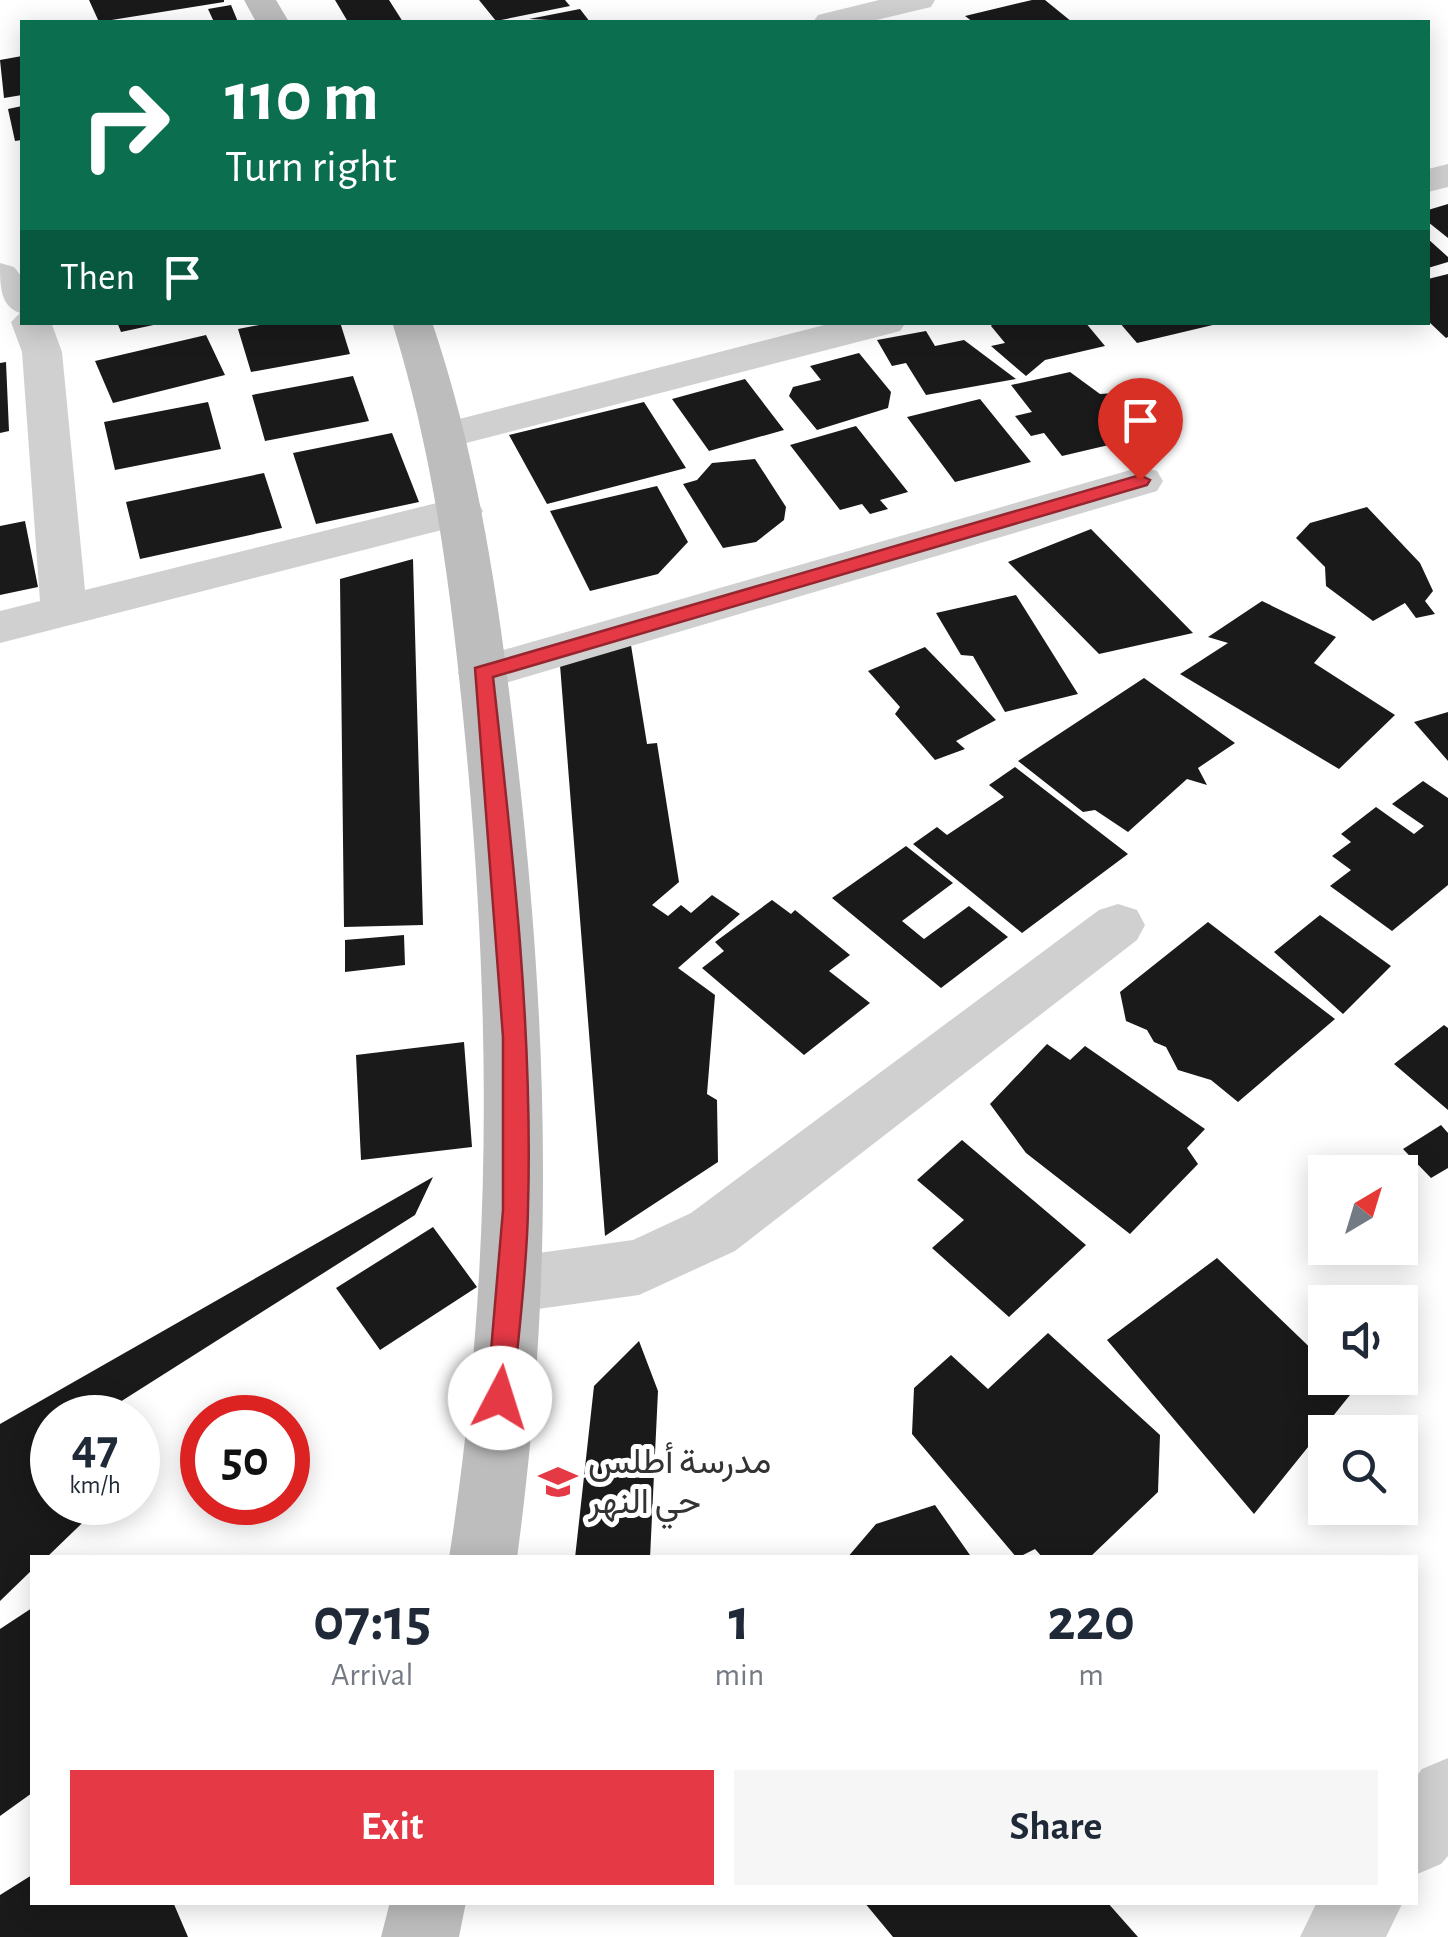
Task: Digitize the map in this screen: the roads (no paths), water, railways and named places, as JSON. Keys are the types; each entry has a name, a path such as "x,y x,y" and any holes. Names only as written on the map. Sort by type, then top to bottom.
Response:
{"main road":[{"path":"413,325 447,435 461,511 508,914 515,1037 516,1210 483,1555"},
{"path":"420,1937 427,1905"}],"street":[{"path":"838,20 919,0"},
{"path":"0,275 20,299"},
{"path":"33,325 42,352 64,611"},
{"path":"447,435 874,325"},
{"path":"482,673 1140,480"},
{"path":"0,627 461,511"},
{"path":"510,1285 639,1268 713,1232 1118,925"},
{"path":"1339,1937 1364,1905"}],"place":[{"name":"مدرسة أطلس حي النهر","path":"558,1482"}]}
